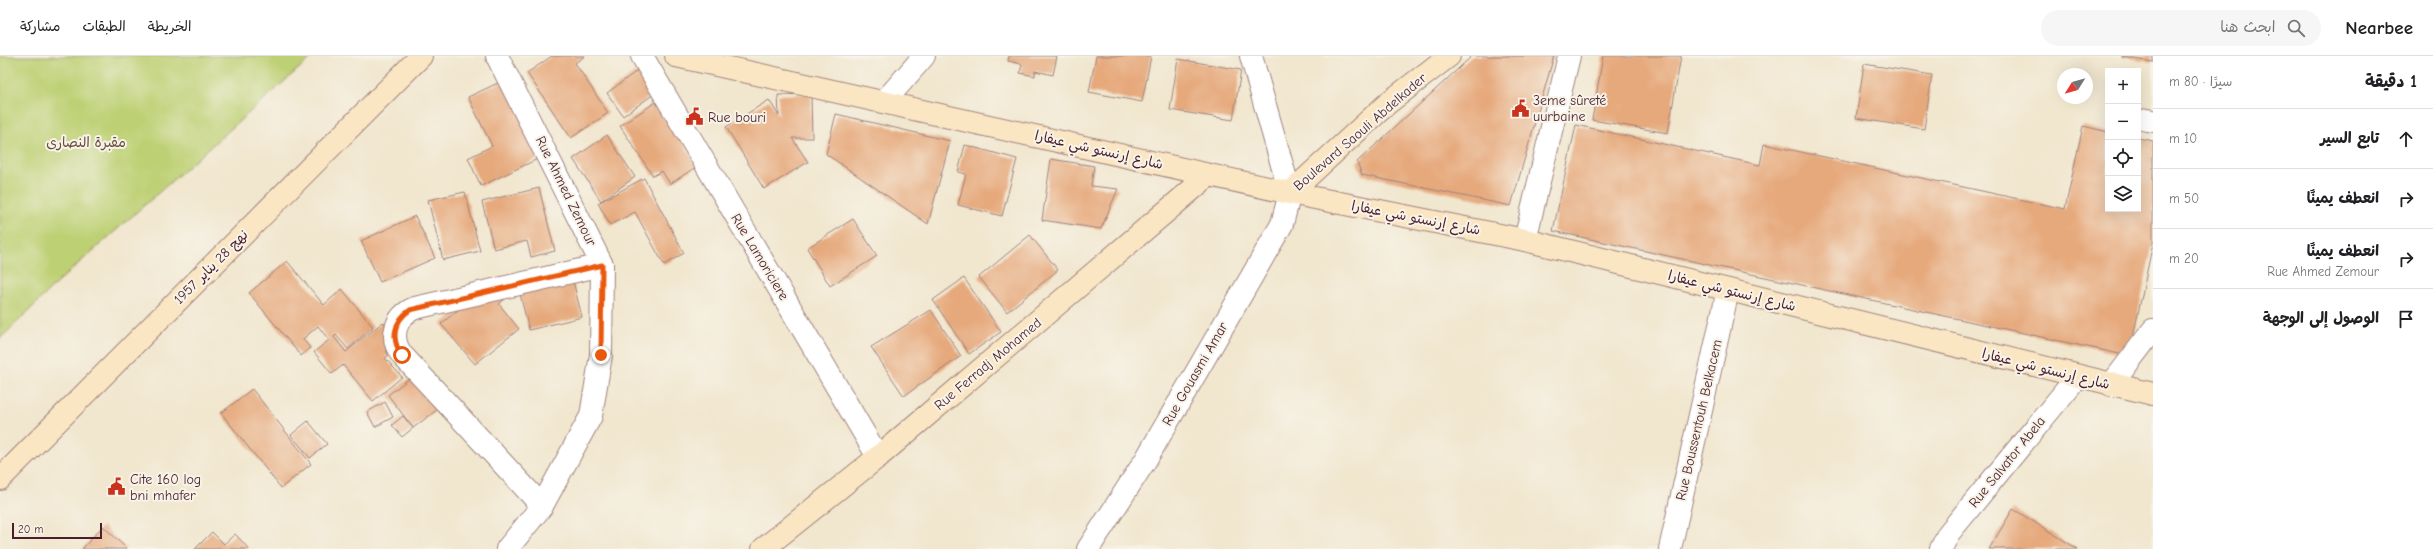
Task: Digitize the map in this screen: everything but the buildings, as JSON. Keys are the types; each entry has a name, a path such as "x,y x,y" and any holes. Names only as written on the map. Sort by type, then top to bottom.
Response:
{"main road":[{"name":"نهج 28 يناير 1957","path":"0,479 421,56"},
{"name":"شارع إرنستو شي عيفارا","path":"676,56 1290,193 1525,240 2077,377 2153,394"},
{"name":"Boulevard Saouli Abdelkader","path":"1290,193 1388,103 1449,56"},
{"name":"Rue Ferradj Mohamed","path":"763,549 878,457 1209,175"}],"street":[{"name":"Rue Ahmed Zemour","path":"497,56 602,265 601,355 591,416 542,506 507,549"},
{"name":"Rue Lamoriciere","path":"642,56 878,457"},
{"path":"884,102 924,56"},
{"path":"1251,56 1290,193"},
{"path":"1525,240 1568,56"},
{"name":"Rue Gouasmi Amar","path":"1088,549 1145,460 1282,224 1290,193"},
{"path":"542,506 402,355 396,344 395,331 400,319 416,308 602,265"},
{"name":"Rue Boussentouh Belkacem","path":"1670,549 1728,290"},
{"path":"2112,385 2153,330"},
{"name":"Rue Salvator Abela","path":"1941,549 1948,534 2077,377"}],"green space":[{"name":"مقبرة النصارى","path":"0,56 313,56 60,280 0,339"}],"place":[{"name":"3eme sûreté uurbaine","path":"1520,108"},
{"name":"Rue bouri","path":"695,117"},
{"name":"Cite 160 log bni mhafer","path":"117,487"}],"route":[{"path":"402,355 396,344 395,331 400,319 410,310 602,265 601,355"}]}
